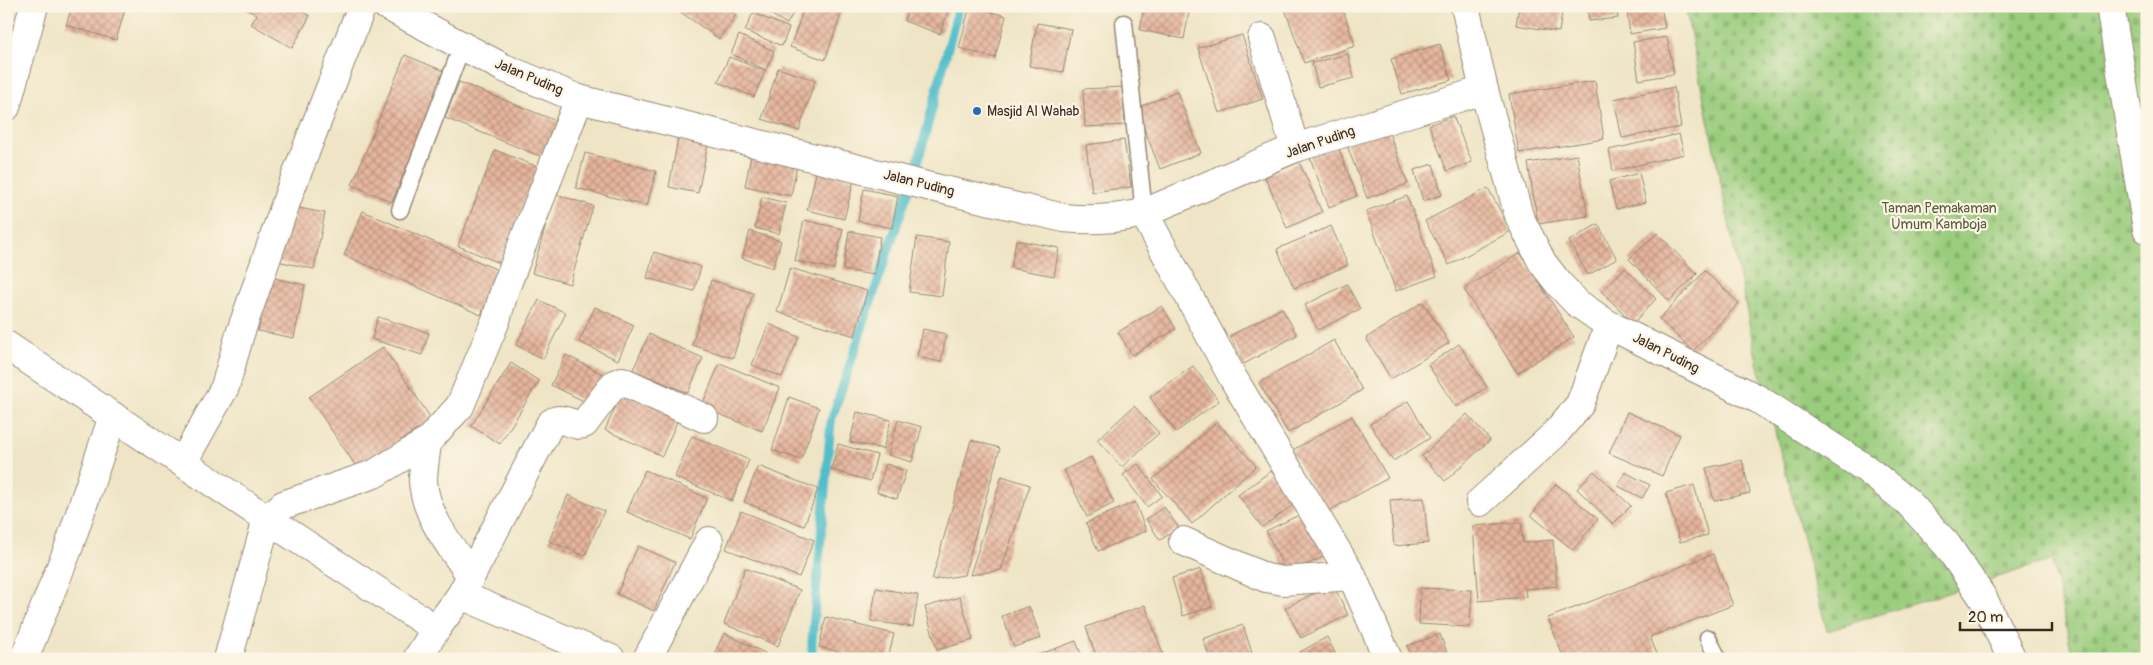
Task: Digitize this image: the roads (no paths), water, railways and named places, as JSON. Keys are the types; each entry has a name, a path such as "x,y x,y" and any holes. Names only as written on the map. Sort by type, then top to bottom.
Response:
{"street":[{"path":"6,107 34,6"},
{"path":"183,462 225,387 240,334 290,191 362,6"},
{"name":"Jalan Puding","path":"387,6 504,68 579,99 931,187 1064,218 1118,219 1144,213 1296,148 1484,90 1519,216 1542,262 1558,284 1577,303 1609,325 1758,399 1865,468 1908,502 1947,545 1983,598 2012,659"},
{"path":"1465,6 1484,90"},
{"path":"2110,6 2147,229"},
{"path":"1262,38 1296,148"},
{"path":"228,659 267,520 284,506 374,474 427,442 460,406 496,320 512,273 579,99"},
{"path":"1144,213 1233,378 1352,576 1388,659"},
{"path":"1480,502 1554,435 1580,404 1609,325"},
{"path":"6,345 267,520 436,629"},
{"path":"417,659 466,586 550,424 554,420 560,419 578,426 584,424 614,384 622,381 704,418"},
{"path":"24,659 68,549 114,416"},
{"path":"427,442 423,481 427,501 446,538 466,586 611,659"},
{"path":"647,659 709,540"},
{"path":"1182,541 1266,578 1283,581 1352,576"}],"lane":[{"path":"1124,23 1144,213"},
{"path":"400,210 462,46"},
{"path":"1708,638 1718,659"}],"waterway":[{"path":"812,659 831,421 918,162 959,6"}],"place":[{"name":"Masjid Al Wahab","path":"977,111"}],"park label":[{"name":"Taman Pemakaman Umum Kamboja","path":"1939,216"}]}
